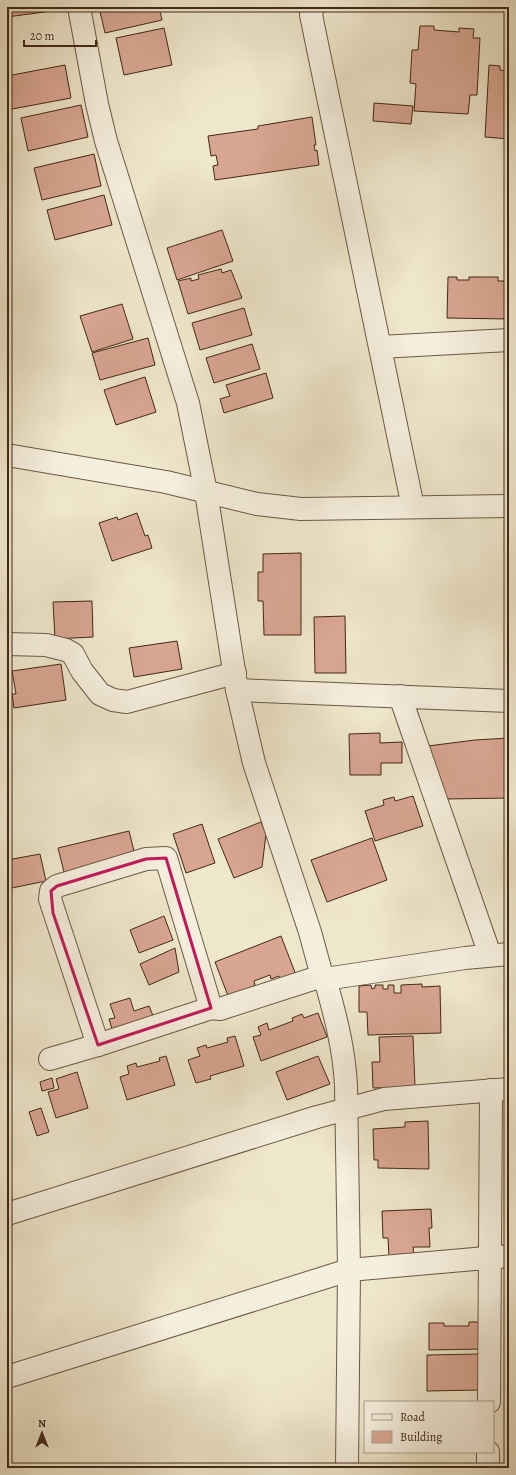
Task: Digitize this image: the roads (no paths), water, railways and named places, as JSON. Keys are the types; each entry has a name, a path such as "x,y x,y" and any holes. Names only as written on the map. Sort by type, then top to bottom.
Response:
{"street":[{"path":"79,7 97,104 106,141 188,404 206,492 236,681 254,763 310,932 339,1030 345,1062 349,1270 347,1468"},
{"path":"313,7 311,15 413,507"},
{"path":"380,347 509,340"},
{"path":"7,455 166,482 257,504 301,509 509,506"},
{"path":"7,644 46,645 66,650 73,654 82,671 100,694 113,700 127,702 236,681 400,696 509,701"},
{"path":"50,1059 211,1008 220,1009 323,978 499,955 400,696"},
{"path":"98,1045 50,899 51,892 57,886 146,859 166,858 211,1008"},
{"path":"7,1214 346,1109 384,1099 500,1090 500,1256 489,1401"},
{"path":"7,1377 349,1270 500,1256"},
{"path":"488,1453 488,1468"}]}
